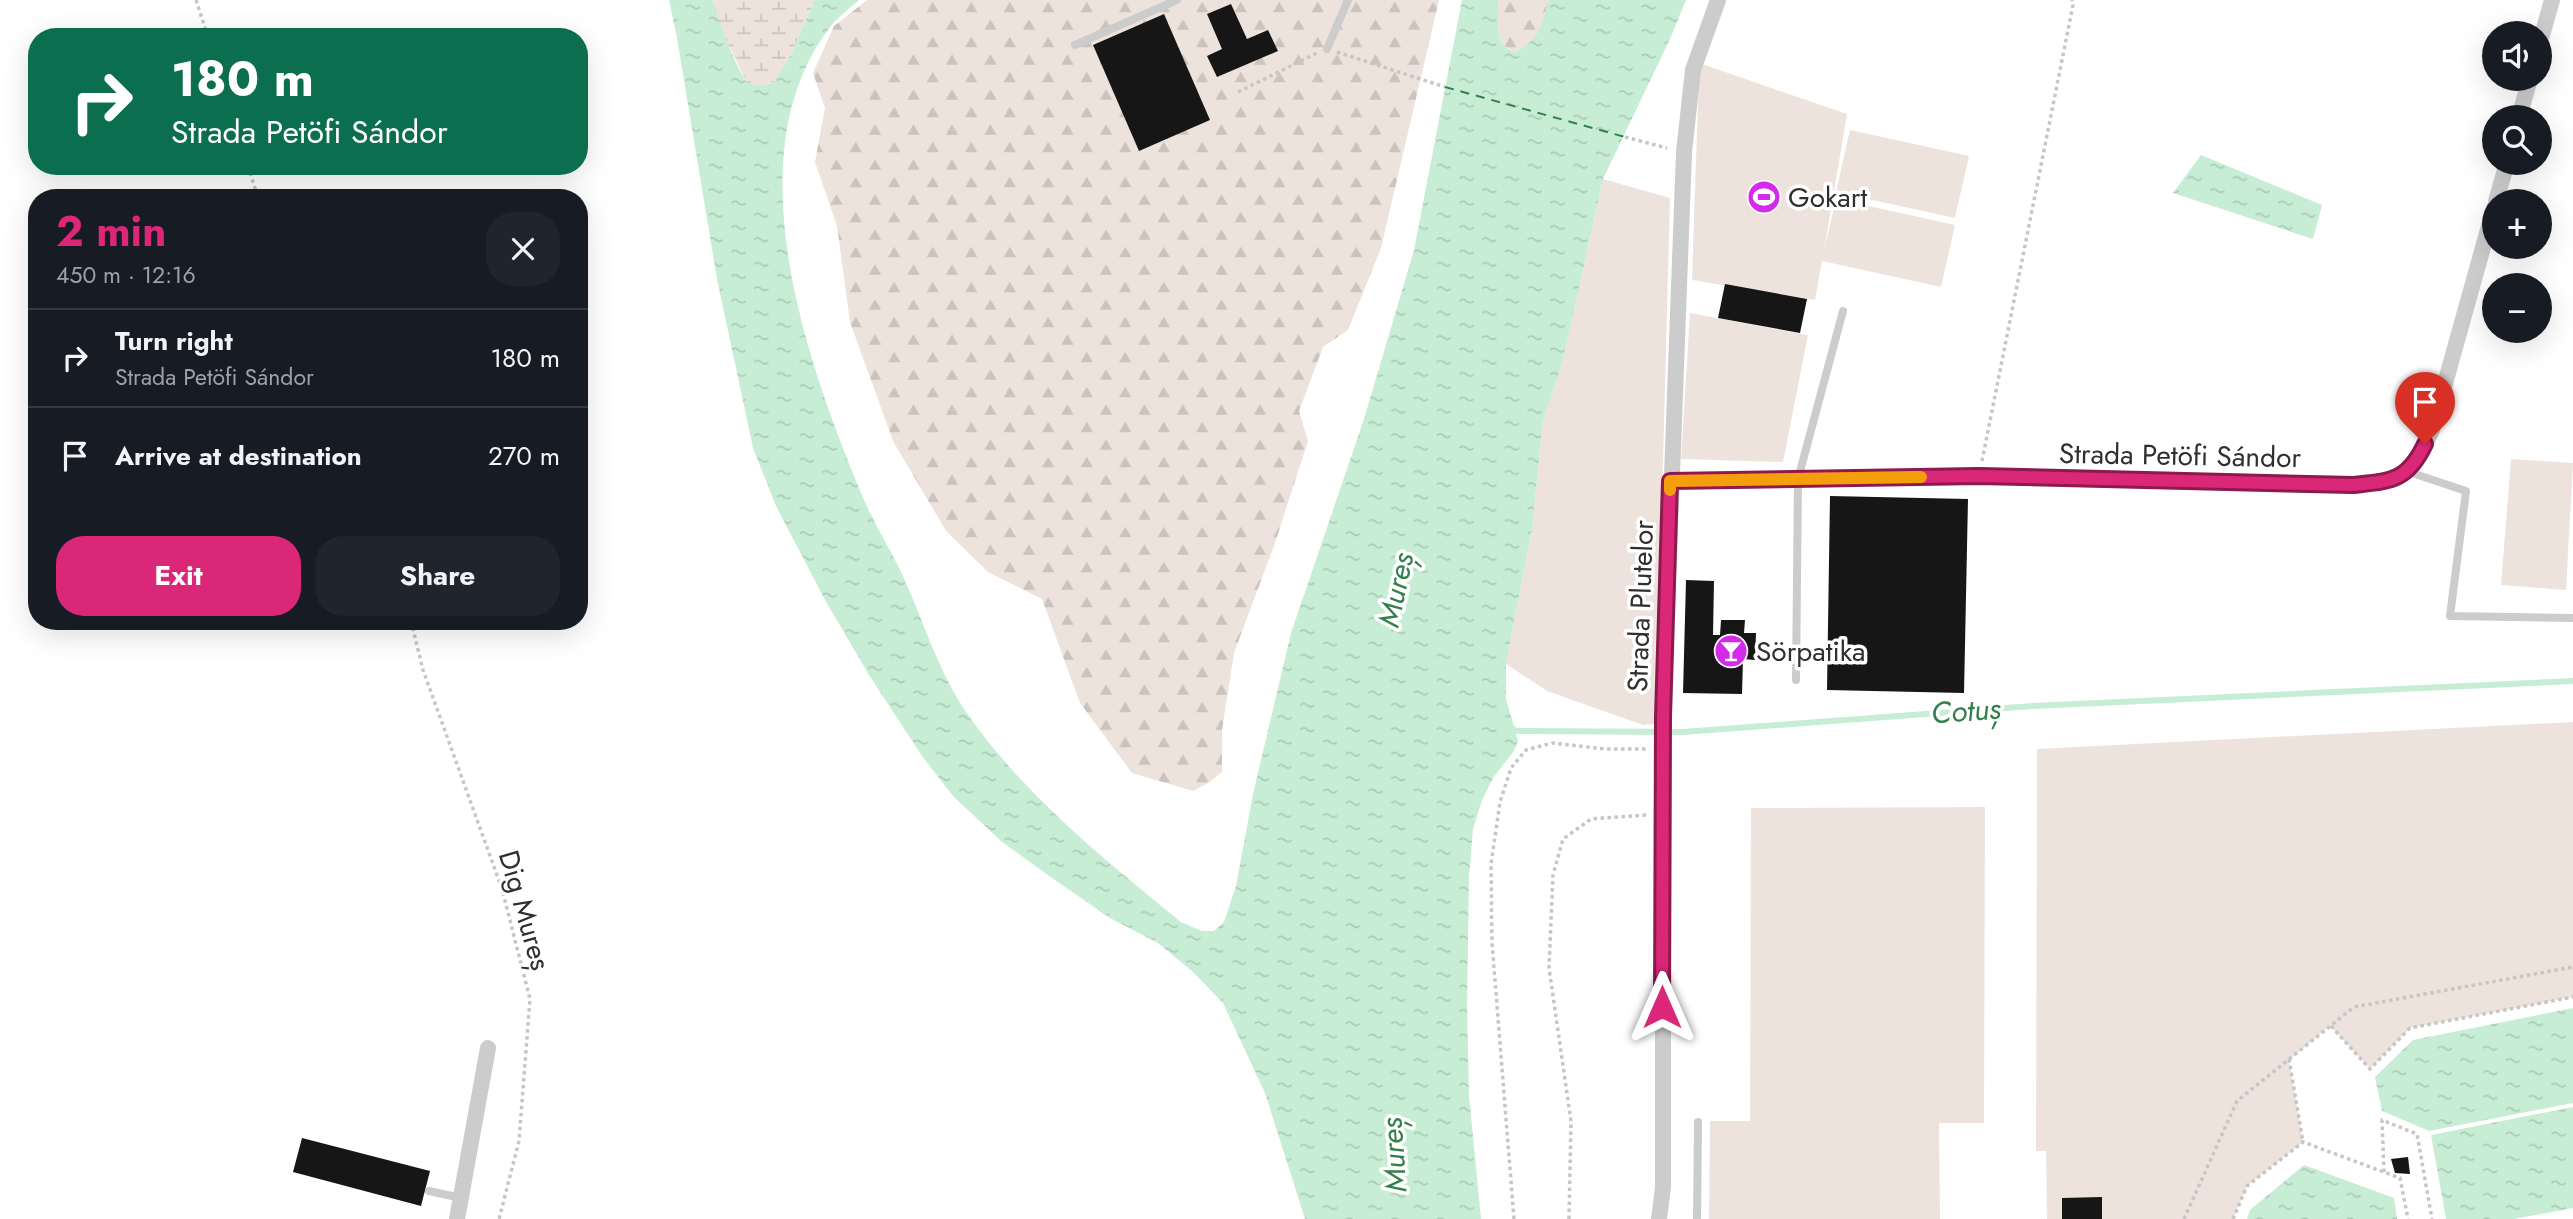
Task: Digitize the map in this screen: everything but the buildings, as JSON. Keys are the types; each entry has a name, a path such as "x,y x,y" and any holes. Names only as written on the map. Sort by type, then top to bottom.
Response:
{"street":[{"name":"Strada Plutelor","path":"1659,1219 1663,1187 1662,748 1684,152 1693,70 1718,0"},
{"path":"2546,21 2552,0"},
{"path":"2406,471 2418,459 2432,430 2482,251"},
{"name":"Strada Petöfi Sándor","path":"1670,481 1979,476 2353,485 2391,481 2406,471"},
{"path":"457,1219 488,1048"}],"lane":[{"path":"1074,45 1177,0"},
{"path":"1327,49 1348,0"},
{"path":"1796,680 1798,479 1843,311"},
{"path":"2406,471 2466,491 2449,616 2573,618"},
{"path":"1697,1219 1698,1122"},
{"path":"429,1191 461,1198"}],"path":[{"path":"196,0 205,28"},
{"path":"1979,476 2072,0"},
{"path":"1238,92 1327,49 1445,87"},
{"path":"1625,137 1684,152"},
{"name":"Dig Mureș","path":"413,630 423,670 502,889 530,999 519,1140 499,1219"},
{"path":"1514,1219 1492,943 1490,864 1500,802 1511,768 1526,750 1552,743 1605,749 1662,748"},
{"path":"1569,1219 1571,1121 1549,968 1553,875 1563,839 1591,819 1662,813"},
{"path":"2184,1219 2237,1101 2354,1007 2573,967"},
{"path":"2330,1026 2370,1069 2410,1028 2573,997"},
{"path":"2289,1059 2303,1142"},
{"path":"2384,1172 2382,1120 2417,1134 2432,1219"},
{"path":"2303,1142 2400,1178 2408,1219"},
{"path":"2233,1219 2247,1186 2303,1142"}],"green space":[{"path":"712,0 815,0 790,56 773,83 759,86 747,83 723,34"},
{"path":"867,0 1439,0 1381,248 1348,330 1323,347 1299,411 1308,441 1274,546 1234,653 1222,730 1222,772 1193,791 1132,773 1080,703 1042,599 988,572 946,531 893,441 850,322 837,226 815,162 825,108 813,73 834,26"},
{"path":"1498,0 1549,0 1534,38 1513,52 1502,42 1500,36"},
{"name":"Gokart","path":"1702,64 1847,114 1824,251 1836,199 1955,225 1941,287 1822,261 1815,300 1692,280 1699,71"},
{"path":"1850,130 1969,156 1955,218 1836,192"},
{"path":"1603,179 1670,198 1656,724 1643,725 1547,691 1506,664 1532,529 1543,421 1563,361"},
{"path":"1690,313 1808,335 1783,462 1681,459"},
{"path":"2511,459 2573,463 2566,590 2501,585"},
{"path":"2573,722 2573,997 2410,1028 2370,1069 2330,1026 2289,1060 2303,1142 2247,1186 2233,1219 2047,1219 2046,1151 2036,1151 2037,749"},
{"path":"1985,807 1984,1123 1939,1123 1940,1219 1709,1219 1710,1121 1750,1121 1751,808"}],"water":[{"name":"Mureș","path":"669,0 712,0 741,73 747,83 759,86 773,83 790,56 815,0 859,0 831,26 802,76 786,132 783,193 788,255 801,317 838,436 863,499 900,570 948,682 991,746 1041,800 1124,875 1181,922 1202,931 1214,931 1224,922 1236,886 1253,794 1291,633 1364,419 1414,250 1462,0 1498,0 1500,36 1502,42 1513,52 1534,38 1549,0 1686,0 1603,179 1563,361 1543,421 1532,529 1506,664 1506,699 1518,741 1514,751 1493,778 1482,800 1473,829 1469,877 1467,1005 1469,1095 1481,1219 1305,1219 1265,1093 1223,1003 1192,971 1158,943 1110,918 1002,842 953,796 922,756 869,675 825,600 776,506 753,448 717,279"},
{"path":"2201,155 2322,205 2313,239 2173,193"},
{"path":"2573,1008 2573,1103 2429,1131 2382,1111 2375,1077 2413,1040"},
{"path":"2573,1107 2573,1208 2514,1219 2446,1219 2431,1135"},
{"path":"2304,1165 2394,1198 2397,1219 2247,1219 2250,1210"}],"waterway":[{"name":"Cotuș","path":"1510,727 1516,731 1683,732 2033,706 2573,681"}],"ferry route":[{"path":"1445,87 1625,137"}],"slow traffic":[{"path":"1670,490 1670,481 1921,477"}],"place":[{"name":"Gokart","path":"1764,197"},
{"name":"Sörpatika","path":"1731,651"}],"route":[{"path":"1662,1007 1663,717 1670,481 1979,476 2353,485 2391,481 2418,459 2425,444"}]}
